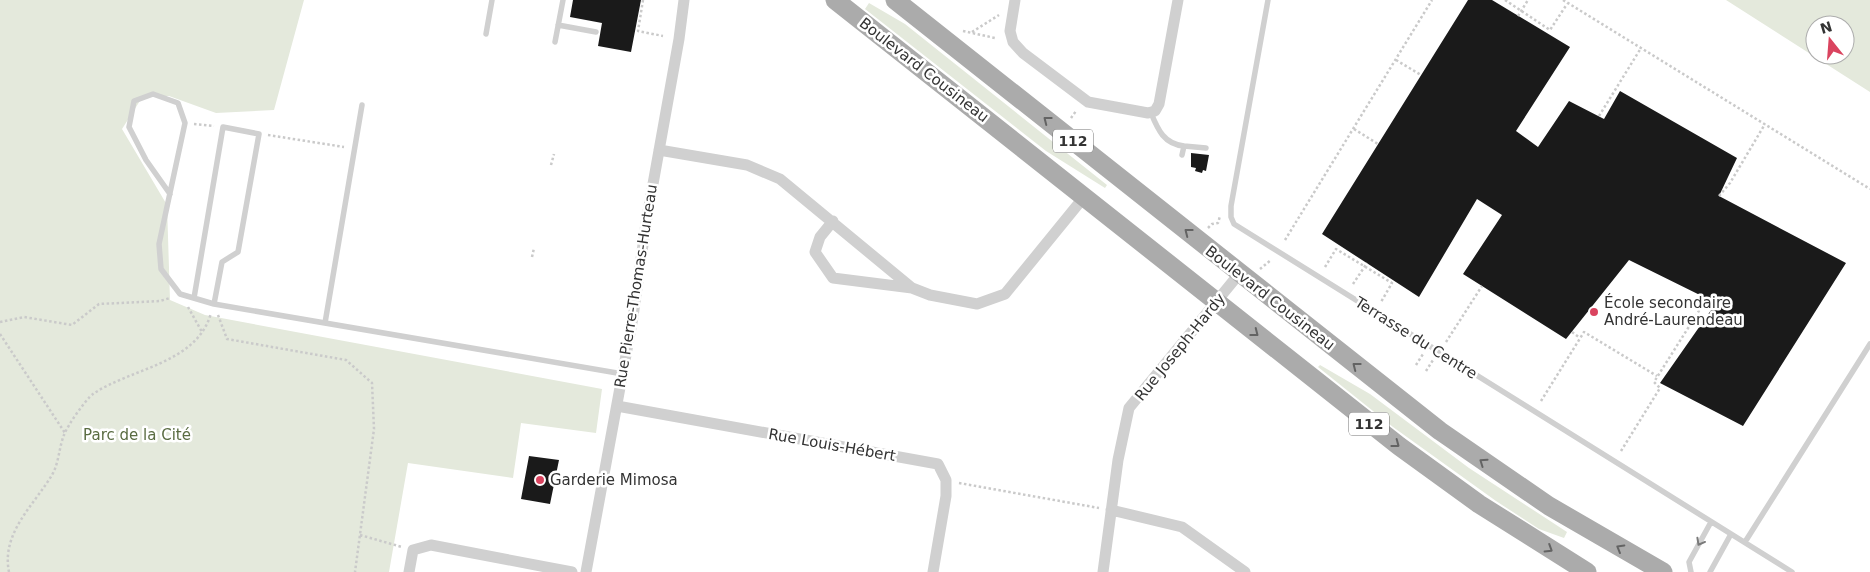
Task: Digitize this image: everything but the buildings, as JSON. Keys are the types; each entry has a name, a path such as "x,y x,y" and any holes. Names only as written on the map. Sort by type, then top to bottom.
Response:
{"main road":[{"name":"Boulevard Cousineau","path":"835,0 1383,435 1447,482 1588,572"},
{"name":"Boulevard Cousineau","path":"895,0 1421,417 1487,465 1574,521 1663,572"}],"street":[{"name":"Rue Pierre-Thomas-Hurteau","path":"586,572 623,374 684,0"},
{"path":"1015,0 1010,32 1013,42 1023,54 1088,102 1152,113 1159,104 1178,0"},
{"path":"659,150 747,165 780,179 912,288"},
{"path":"833,221 820,237 815,252 833,278 912,288 930,295 977,304 1005,294 1084,196"},
{"name":"Rue Joseph-Hardy","path":"1103,572 1118,460 1129,408 1239,274"},
{"name":"Rue Louis-Hébert","path":"617,406 938,464 946,480"},
{"path":"933,572 946,496 946,480"},
{"path":"1112,510 1182,527 1245,572"},
{"path":"409,572 413,550 431,545 572,572"}],"lane":[{"path":"486,34 492,0"},
{"path":"555,42 563,0"},
{"name":"Terrasse du Centre","path":"1268,0 1230,206 1234,224 1792,572"},
{"path":"558,25 596,32"},
{"path":"170,194 146,160 129,127 134,101 154,94 178,104 185,123 170,194 158,244 161,269 180,294 214,304 623,374"},
{"path":"325,323 362,105"},
{"path":"1152,113 1157,128 1166,140 1184,146 1206,148"},
{"path":"194,298 223,127 259,134 238,252 222,262 214,304"},
{"path":"1182,155 1184,146"},
{"path":"1745,542 1870,344"},
{"path":"1691,572 1689,562 1711,522"},
{"path":"1710,572 1731,534"}],"path":[{"path":"643,0 638,31 663,36"},
{"path":"1285,240 1432,0"},
{"path":"1504,0 1550,30 1568,3"},
{"path":"1518,16 1528,0"},
{"path":"1563,0 1870,189"},
{"path":"971,33 999,15"},
{"path":"956,30 995,38"},
{"path":"1599,116 1641,48"},
{"path":"1396,60 1421,75"},
{"path":"1069,120 1076,112"},
{"path":"185,123 223,127"},
{"path":"1719,196 1730,183 1765,124"},
{"path":"1354,129 1378,144"},
{"path":"259,134 354,148"},
{"path":"550,165 554,154"},
{"path":"1207,229 1216,224"},
{"path":"1324,267 1339,245"},
{"path":"532,257 534,248"},
{"path":"1336,249 1365,264 1393,282 1381,302"},
{"path":"1258,270 1271,260"},
{"path":"1353,284 1365,264"},
{"path":"1446,342 1482,286"},
{"path":"0,322 24,317 72,324 98,304 160,301 180,294 202,332"},
{"path":"1621,450 1660,388 1654,382 1657,376 1707,298"},
{"path":"9,572 6,558 18,522 53,473 64,433 92,395 188,349 208,325 214,304"},
{"path":"214,304 227,338 346,360 372,383 374,429 355,572"},
{"path":"1572,332 1580,338"},
{"path":"1541,401 1584,332 1657,376"},
{"path":"0,334 64,433"},
{"path":"946,480 1112,510"},
{"path":"360,535 413,550"}],"green space":[{"name":"Parc de la Cité","path":"0,0 304,0 274,110 216,113 169,96 143,96 122,129 167,205 170,300 205,315 602,389 596,433 521,423 513,478 408,463 389,572 0,572"},
{"path":"1726,0 1870,0 1870,92 1828,65 1855,65 1855,15 1805,15 1805,50"},
{"path":"869,3 905,24 1107,185 1105,188 1046,151 865,9"},
{"path":"1320,365 1370,394 1469,468 1567,532 1564,538 1539,529 1496,501 1393,427 1318,367"}],"place":[{"name":"École secondaire André-Laurendeau","path":"1594,312"},
{"name":"Garderie Mimosa","path":"540,480"}]}
